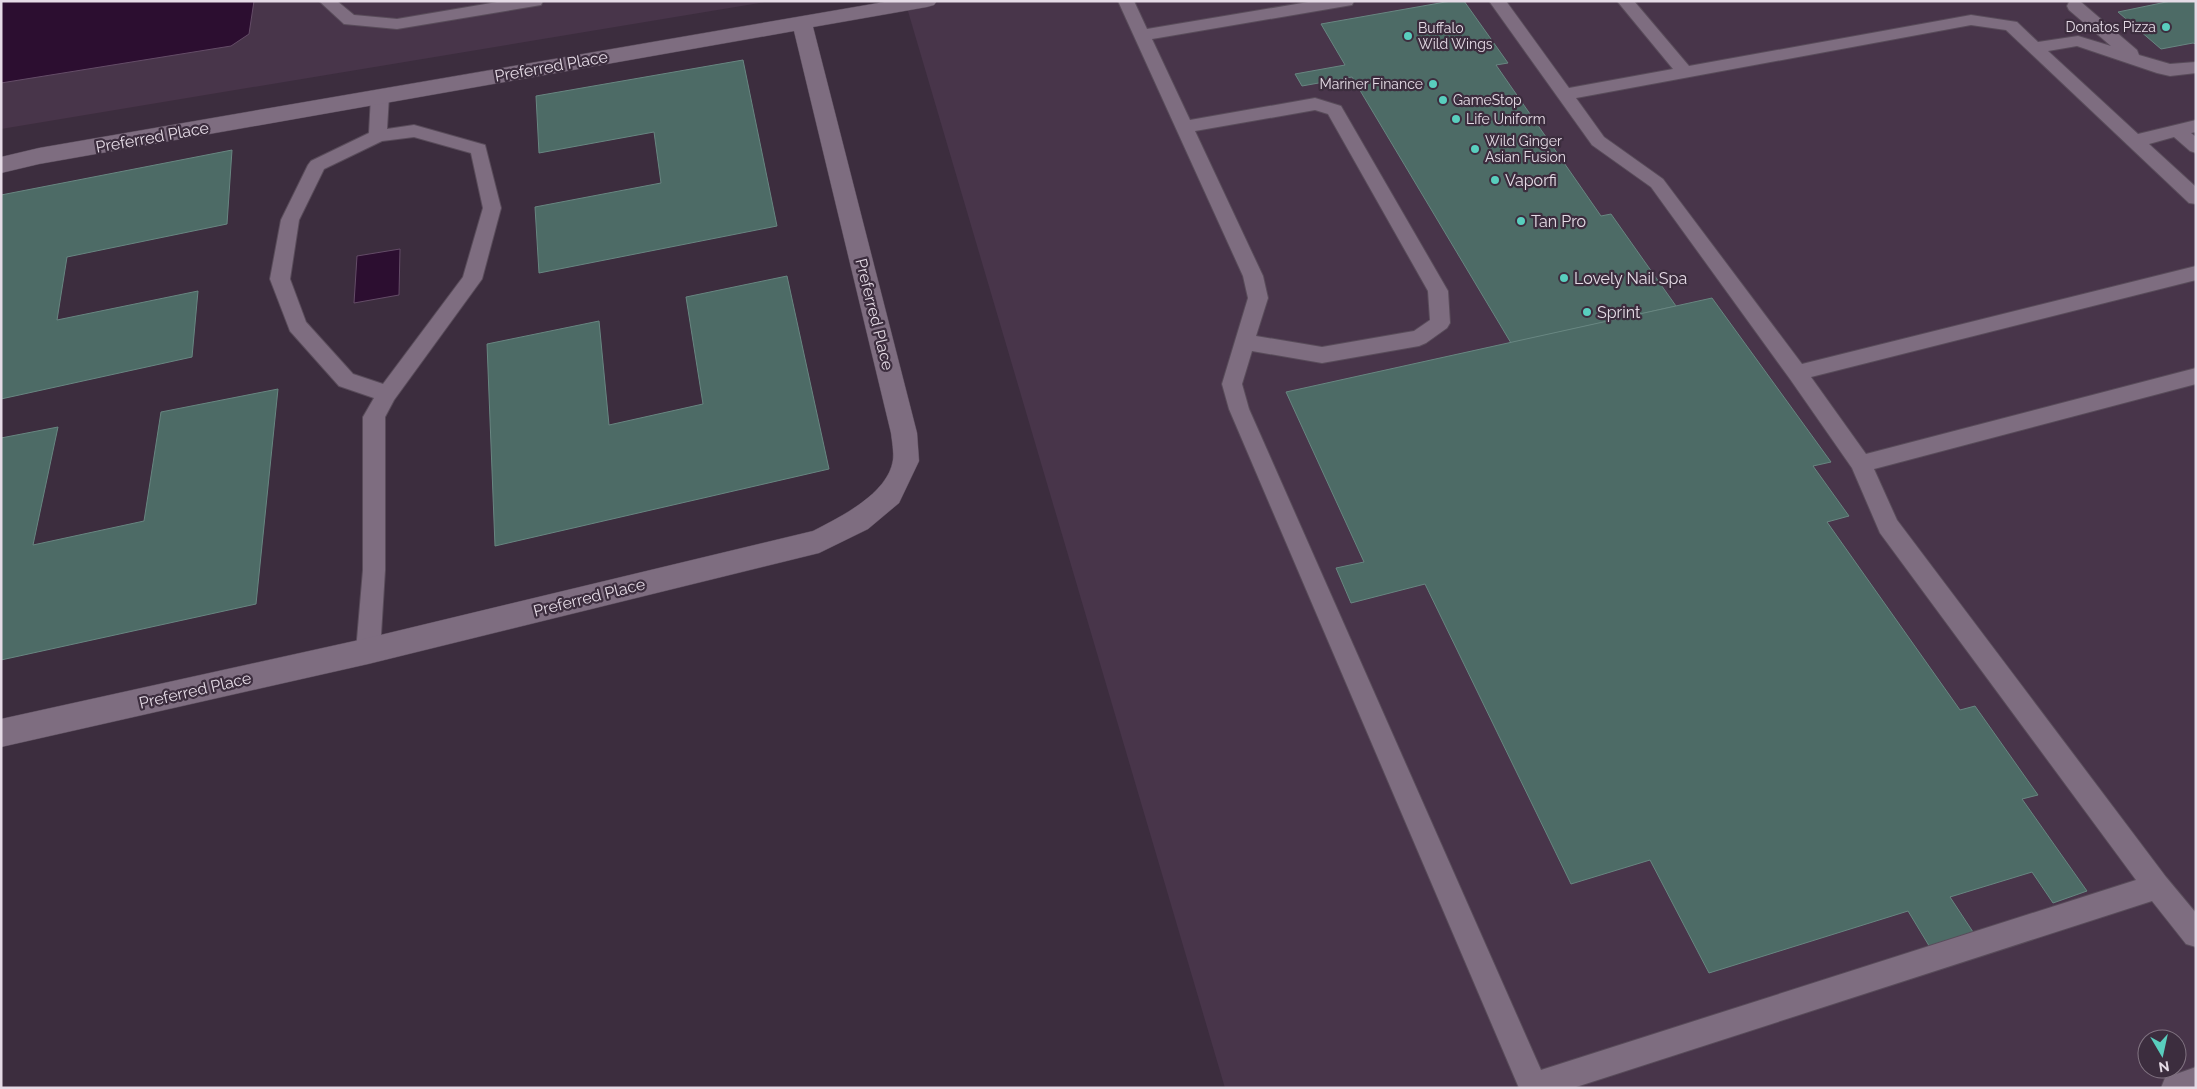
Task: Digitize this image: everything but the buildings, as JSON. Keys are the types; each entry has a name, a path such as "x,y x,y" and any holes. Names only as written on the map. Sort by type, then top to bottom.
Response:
{"street":[{"path":"802,23 927,1"},
{"name":"Preferred Place","path":"1,165 39,156 802,23 904,433 906,461 890,495 858,521 820,541 368,651 1,733"}],"lane":[{"path":"326,1 350,20 397,24 535,1"},
{"path":"1126,1 1252,276 1258,298 1232,384 1239,409 1534,1087 2157,886"},
{"path":"1142,35 1346,1"},
{"path":"1497,1 1598,141 1657,183 1797,373 1861,464 1888,526 2157,886 2196,934"},
{"path":"1625,1 1685,73"},
{"path":"2075,4 2079,18 2078,41"},
{"path":"2075,4 2138,60"},
{"path":"1564,95 1971,20 2011,26 2196,198"},
{"path":"2034,48 2078,41 2157,68 2170,70 2196,67"},
{"path":"378,136 380,96"},
{"path":"1184,127 1315,104 1335,110 1438,290 1440,322 1419,338 1322,355 1244,342"},
{"path":"2135,141 2195,127"},
{"path":"2177,130 2196,147"},
{"path":"368,651 374,570 374,417 387,394 472,279 492,208 479,149 414,131 378,136 317,165 290,220 280,279 297,326 346,380 387,394"},
{"path":"1797,373 2196,273"},
{"path":"1861,464 2196,376"},
{"path":"2175,1088 2196,1081"}],"shaded area":[{"path":"1,1 771,1 1,129"},
{"path":"1,1 254,1 249,34 231,46 1,83"},
{"path":"905,1 2196,1 2196,1088 1225,1088"},
{"path":"400,249 399,295 354,303 357,256"}],"place":[{"name":"Donatos Pizza","path":"2166,27"},
{"name":"Buffalo Wild Wings","path":"1408,36"},
{"name":"Mariner Finance","path":"1433,84"},
{"name":"GameStop","path":"1443,100"},
{"name":"Life Uniform","path":"1456,119"},
{"name":"Wild Ginger Asian Fusion","path":"1475,149"},
{"name":"Vaporfi","path":"1495,180"},
{"name":"Tan Pro","path":"1521,221"},
{"name":"Lovely Nail Spa","path":"1564,278"},
{"name":"Sprint","path":"1587,312"}]}
